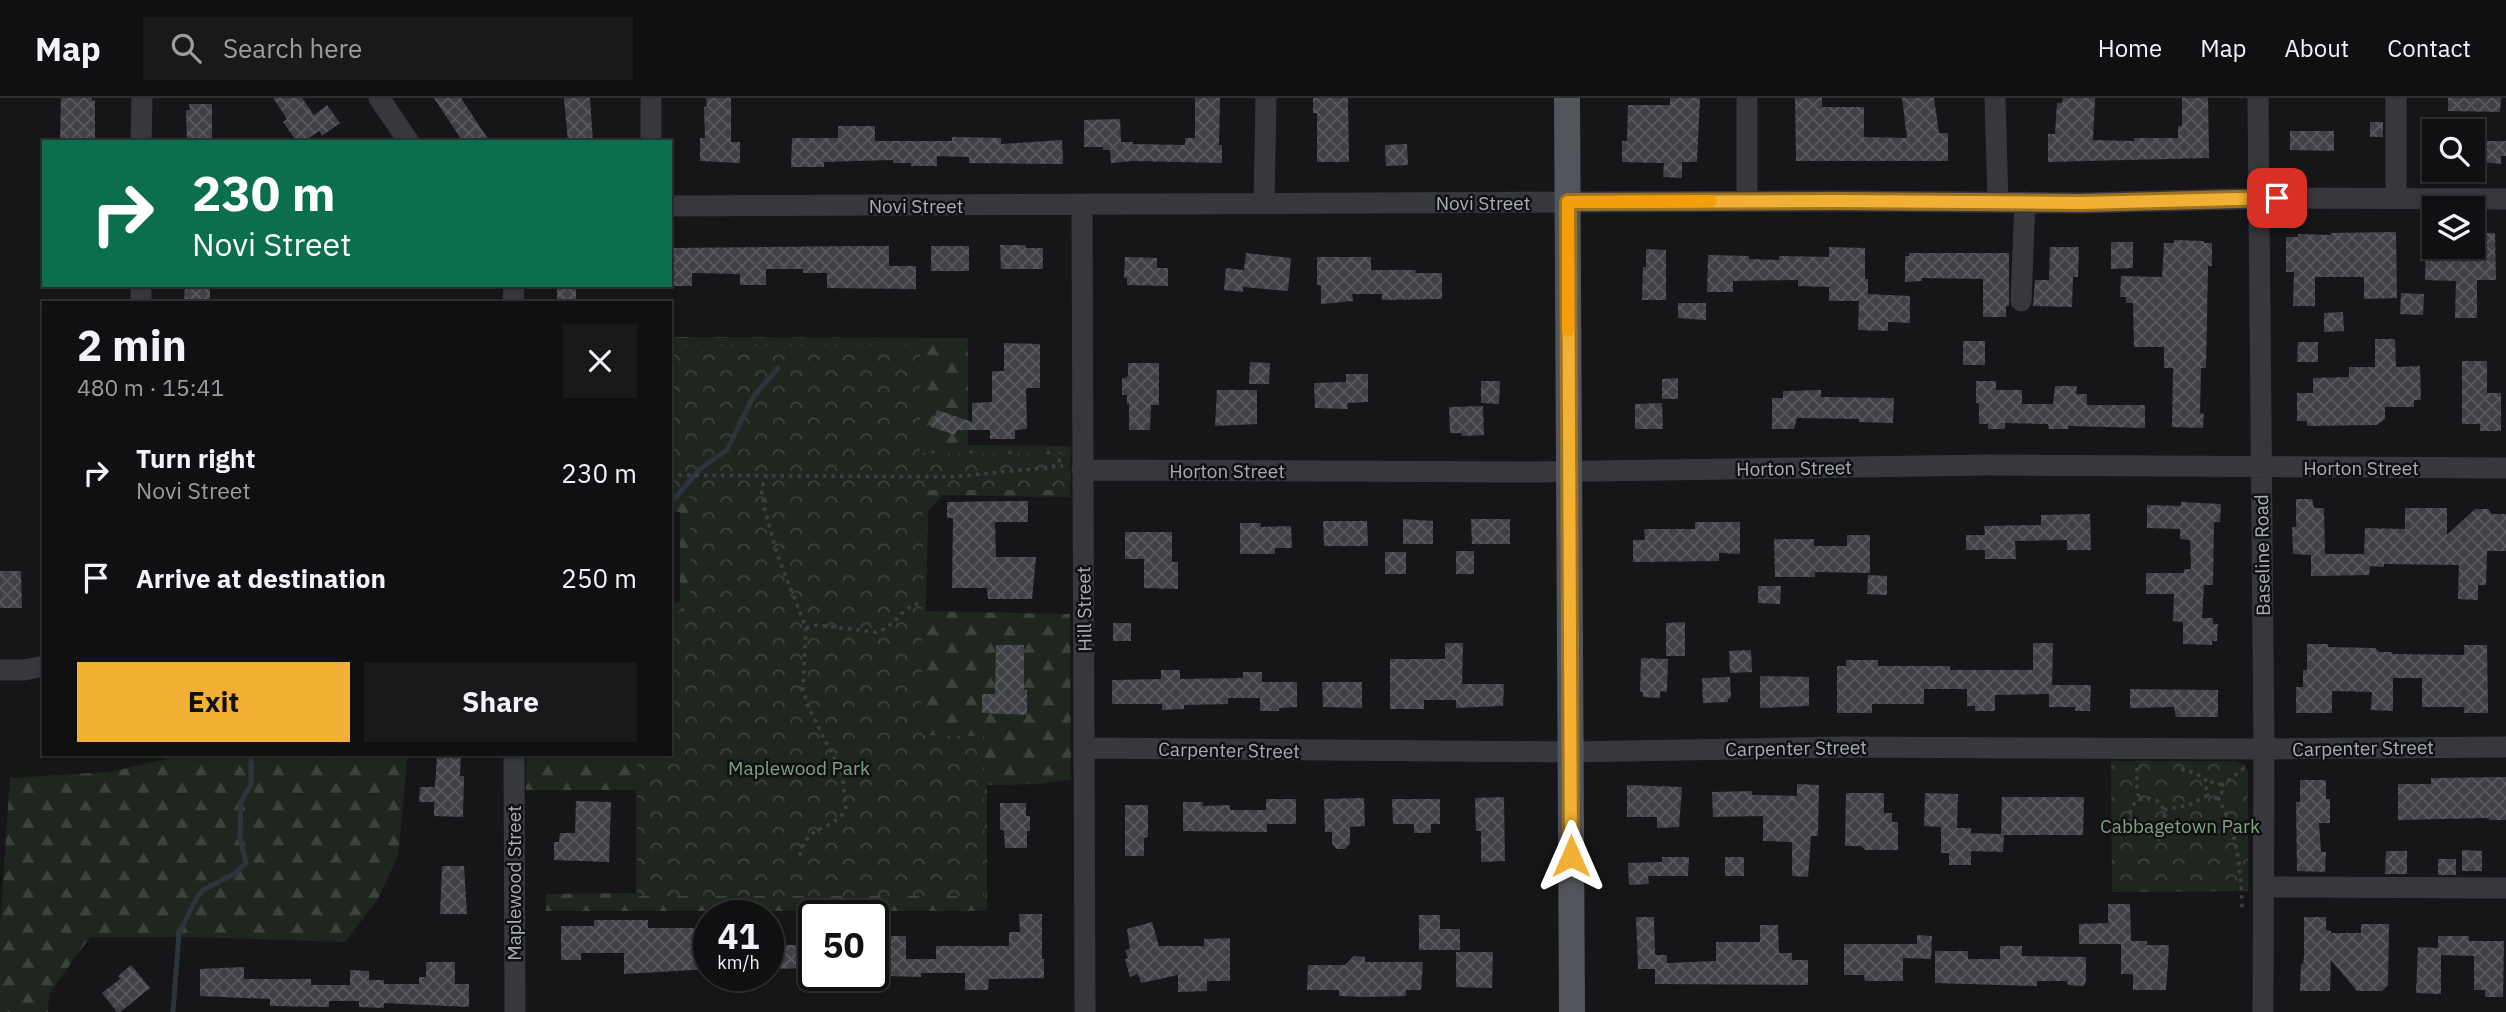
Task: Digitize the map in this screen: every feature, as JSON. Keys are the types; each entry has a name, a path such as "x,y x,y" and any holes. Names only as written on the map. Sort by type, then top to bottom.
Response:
{"main road":[{"path":"1567,98 1572,1012"}],"street":[{"path":"141,140 142,98"},
{"path":"379,98 409,140"},
{"path":"651,98 651,140"},
{"path":"1264,204 1266,98"},
{"path":"1747,98 1747,201"},
{"path":"1995,98 1998,202"},
{"name":"Baseline Road","path":"2259,98 2264,749 2263,1012"},
{"path":"2396,98 2396,198"},
{"name":"Novi Street","path":"672,206 1747,201 2081,203 2258,198 2506,199"},
{"path":"2021,301 2025,202"},
{"name":"Hill Street","path":"1082,205 1085,1012"},
{"name":"Horton Street","path":"1083,470 1569,472 1986,465 2506,468"},
{"path":"0,670 42,666"},
{"name":"Carpenter Street","path":"1085,748 1571,752 1843,747 2506,747"},
{"name":"Maplewood Street","path":"514,756 515,1012"},
{"path":"2264,887 2506,888"}],"path":[{"path":"1052,467 1059,462 1060,452"},
{"path":"672,475 950,477 1064,466 1083,470"},
{"path":"767,475 761,489 764,507 777,554 806,628 803,689 808,706 842,774 846,807 840,817 808,835 799,859"},
{"path":"806,628 817,625 876,632 886,630 911,606 920,603"},
{"path":"803,617 817,625"},
{"path":"2221,786 2246,766"},
{"path":"2126,768 2148,768"},
{"path":"2137,768 2137,792 2140,799"},
{"path":"2169,769 2195,773 2210,783"},
{"path":"2216,782 2221,786 2222,792 2218,797 2212,798 2208,795 2206,788 2210,783 2216,782"},
{"path":"2164,810 2189,804 2208,795"},
{"path":"2218,797 2238,848 2242,916"},
{"path":"2131,822 2131,807 2140,799 2152,799 2160,804 2164,810 2159,841"}],"green space":[{"name":"Maplewood Park","path":"672,337 968,338 968,445 1071,446 1070,497 943,495 928,511 926,611 1070,614 1071,779 1041,784 987,785 987,911 889,911 889,900 798,900 798,911 784,911 784,900 693,900 693,911 546,911 546,894 636,893 636,790 526,790 526,756 672,756 672,603 680,602 680,512 672,512"},
{"name":"Maplewood Park","path":"672,344 920,344 920,453 1070,454 1070,490 923,490 922,735 984,736 984,896 637,896 637,756 672,756 672,612 690,611 690,497 672,497"},
{"path":"178,756 408,756 398,856 378,899 345,942 90,937 49,994 48,1012 0,1012 0,928 10,778 110,772"},
{"name":"Cabbagetown Park","path":"2111,761 2236,761 2244,765 2248,772 2248,891 2112,892"}],"building":[{"path":"61,98 95,100 95,140 60,140"},
{"path":"273,98 302,98 314,115 327,105 340,123 322,136 319,131 306,140 296,140 283,122 287,119"},
{"path":"434,98 461,98 489,140 462,140"},
{"path":"564,98 590,98 593,140 568,140"},
{"path":"706,98 731,98 731,142 740,142 740,163 700,161 700,138 705,138"},
{"path":"1195,98 1220,98 1219,145 1222,145 1222,163 1111,163 1110,150 1103,150 1103,147 1084,147 1084,120 1120,119 1121,142 1185,145 1185,138 1195,138"},
{"path":"1313,98 1348,98 1349,162 1317,162 1317,113 1313,113"},
{"path":"1670,98 1700,98 1697,162 1682,162 1682,178 1663,177 1664,163 1622,162 1622,141 1627,141 1628,105 1670,105"},
{"path":"1795,98 1822,98 1822,107 1864,107 1864,137 1907,138 1902,98 1934,98 1939,133 1948,133 1948,161 1796,161"},
{"path":"2063,98 2095,98 2093,140 2134,141 2134,138 2178,138 2178,126 2182,126 2182,98 2208,98 2209,158 2048,162 2048,134 2055,134 2057,103 2062,103"},
{"path":"2448,98 2501,98 2500,112 2448,111"},
{"path":"189,104 212,104 212,138 187,140 186,110 190,110"},
{"path":"2370,122 2383,122 2383,137 2370,137"},
{"path":"838,126 875,126 875,141 952,141 952,137 1001,138 1001,144 1062,140 1063,164 969,163 969,157 937,156 937,166 911,166 911,163 893,163 893,160 824,162 824,167 791,167 792,138 838,138"},
{"path":"2290,131 2334,131 2334,151 2290,150"},
{"path":"2485,141 2506,141 2506,156 2501,156 2501,164 2485,162"},
{"path":"1407,144 1408,165 1386,166 1385,145"},
{"path":"2396,232 2397,298 2364,299 2364,277 2315,277 2315,306 2293,306 2294,272 2286,272 2286,237 2298,237 2298,234"},
{"path":"2485,233 2495,233 2496,280 2477,280 2477,318 2455,318 2456,281 2425,280 2426,259 2485,259"},
{"path":"2174,240 2212,243 2212,266 2208,266 2206,368 2201,368 2200,413 2204,414 2203,428 2172,427 2173,368 2164,368 2164,347 2134,347 2133,303 2126,303 2126,297 2120,297 2121,276 2162,277 2164,243 2174,243"},
{"path":"2111,242 2133,242 2133,268 2111,269"},
{"path":"1000,245 1043,248 1043,269 1001,269"},
{"path":"889,246 889,266 916,266 916,289 827,288 827,273 803,273 803,269 766,269 766,285 740,285 740,274 692,273 692,286 673,286 674,248"},
{"path":"931,246 969,246 969,271 931,271"},
{"path":"1829,247 1865,248 1868,294 1910,296 1910,323 1888,322 1888,331 1858,330 1859,301 1829,301 1829,287 1798,286 1798,280 1733,281 1733,292 1707,292 1708,255 1779,260 1779,256 1829,257"},
{"path":"2050,247 2079,247 2078,277 2073,277 2072,307 2033,306 2035,280 2049,280"},
{"path":"1646,249 1666,250 1666,300 1642,300"},
{"path":"1246,253 1291,258 1288,291 1243,287 1243,292 1224,290 1226,268 1244,270"},
{"path":"1909,253 2009,253 2009,306 2006,306 2006,317 1983,317 1983,279 1922,278 1922,281 1905,282 1905,256 1909,256"},
{"path":"1125,257 1157,258 1157,268 1168,268 1168,286 1127,285 1127,278 1124,278"},
{"path":"1317,257 1371,257 1371,270 1442,273 1442,299 1382,300 1382,294 1352,294 1353,301 1321,304 1321,285 1317,285"},
{"path":"185,287 210,287 210,301 184,301"},
{"path":"557,287 576,287 576,301 557,301"},
{"path":"2401,293 2424,294 2423,315 2400,314"},
{"path":"1678,303 1706,303 1706,320 1678,318"},
{"path":"2343,312 2344,331 2324,332 2324,313"},
{"path":"2375,339 2395,339 2396,367 2420,366 2421,400 2414,400 2414,407 2385,407 2385,419 2377,425 2307,426 2307,421 2297,421 2297,393 2313,393 2313,378 2349,377 2349,367 2375,367"},
{"path":"1963,341 1985,341 1985,365 1963,365"},
{"path":"2298,342 2318,342 2318,362 2297,362"},
{"path":"1004,343 1040,344 1040,388 1026,388 1027,429 1015,430 1015,439 990,439 990,430 957,430 955,435 931,427 937,410 972,422 972,403 992,402 992,371 1004,371"},
{"path":"2462,361 2487,361 2487,393 2501,393 2501,431 2480,431 2480,424 2462,424"},
{"path":"1250,362 1270,363 1269,384 1249,384"},
{"path":"1128,363 1159,363 1159,405 1151,405 1150,430 1129,430 1129,404 1127,395 1122,395 1122,378 1128,375"},
{"path":"1346,374 1368,374 1368,402 1347,403 1348,409 1315,408 1314,383 1346,382"},
{"path":"1678,378 1678,399 1662,399 1662,379"},
{"path":"1481,381 1500,381 1499,404 1481,403"},
{"path":"1976,381 1996,381 1996,390 2022,390 2022,404 2053,404 2055,386 2077,386 2076,394 2087,394 2087,405 2145,405 2145,428 2068,426 2069,429 2049,429 2048,424 2005,423 2005,429 1988,429 1988,424 1979,424"},
{"path":"1217,390 1257,390 1257,424 1215,426"},
{"path":"1821,390 1821,397 1894,398 1893,423 1859,422 1859,419 1797,418 1794,429 1772,429 1772,398 1783,398 1783,391"},
{"path":"1662,403 1663,429 1635,429 1635,404"},
{"path":"1483,406 1484,435 1462,436 1461,433 1450,433 1449,407"},
{"path":"2296,499 2312,499 2314,508 2324,508 2325,554 2364,554 2365,528 2405,529 2405,508 2447,508 2447,535 2475,509 2488,509 2492,514 2506,514 2506,551 2487,551 2486,585 2478,585 2478,600 2458,599 2459,565 2384,564 2384,567 2370,566 2369,575 2311,576 2311,555 2293,554 2292,527 2296,527"},
{"path":"1028,501 1028,522 995,522 996,557 1036,557 1032,599 988,599 987,588 952,588 953,518 947,518 947,502"},
{"path":"2181,502 2221,504 2220,522 2214,522 2213,585 2204,585 2202,618 2213,618 2213,624 2218,624 2217,641 2212,641 2212,645 2183,644 2183,622 2173,621 2174,594 2146,594 2146,573 2184,573 2184,569 2191,569 2190,540 2180,539 2180,529 2147,528 2147,505 2181,506"},
{"path":"2090,514 2091,550 2067,550 2067,540 2015,541 2016,559 1985,559 1985,550 1966,550 1966,535 1985,535 1984,526 2041,525 2041,515"},
{"path":"1403,519 1433,521 1433,544 1403,544"},
{"path":"1471,519 1510,519 1510,544 1472,544"},
{"path":"1323,521 1367,521 1368,546 1324,546"},
{"path":"1695,522 1740,522 1740,554 1719,553 1719,561 1633,562 1633,540 1645,540 1644,529 1695,529"},
{"path":"1240,523 1261,523 1260,527 1291,526 1292,548 1275,548 1275,554 1240,554"},
{"path":"1125,532 1172,532 1172,562 1178,562 1178,589 1144,588 1144,559 1125,559"},
{"path":"1847,535 1870,535 1870,573 1815,572 1815,577 1775,577 1774,539 1814,539 1814,546 1847,546"},
{"path":"1456,551 1474,551 1474,574 1456,574"},
{"path":"1385,552 1406,552 1406,574 1385,574"},
{"path":"0,571 21,571 22,608 0,608"},
{"path":"1868,575 1887,576 1887,595 1867,594"},
{"path":"1758,586 1781,586 1780,604 1758,603"},
{"path":"1685,622 1685,656 1666,656 1666,623"},
{"path":"1113,623 1131,623 1131,641 1113,641"},
{"path":"1445,643 1463,643 1462,684 1504,684 1503,706 1456,708 1456,700 1424,700 1424,709 1390,709 1390,659 1445,659"},
{"path":"2033,643 2053,643 2052,685 2091,685 2090,711 2075,711 2075,707 2049,707 2049,694 1995,695 1995,711 1975,711 1975,706 1967,706 1967,689 1924,689 1924,704 1872,704 1872,713 1837,713 1837,666 1846,666 1846,660 1878,660 1878,666 1950,666 1950,670 2033,670"},
{"path":"2307,644 2375,648 2379,652 2392,654 2464,655 2464,645 2487,645 2488,713 2464,713 2464,707 2422,707 2422,678 2393,678 2393,711 2371,710 2372,692 2332,691 2332,713 2296,713 2296,687 2303,687 2303,670 2307,670"},
{"path":"996,645 1024,645 1027,715 982,713 982,694 995,694"},
{"path":"1751,650 1752,672 1730,673 1729,651"},
{"path":"1641,658 1668,659 1667,692 1660,691 1660,698 1643,697 1643,692 1640,692"},
{"path":"1161,670 1180,670 1180,679 1243,678 1243,672 1262,672 1262,682 1297,682 1297,707 1260,711 1260,698 1228,698 1228,704 1184,705 1184,709 1162,710 1162,704 1112,704 1112,680 1161,679"},
{"path":"1760,676 1809,677 1809,706 1760,708"},
{"path":"1730,677 1731,698 1728,702 1703,703 1702,678"},
{"path":"1322,682 1362,682 1362,708 1323,707"},
{"path":"2130,689 2218,690 2218,717 2176,717 2174,707 2130,708"},
{"path":"437,756 461,756 460,776 464,776 463,817 434,816 434,802 419,802 420,787 435,787"},
{"path":"2506,777 2506,820 2398,820 2398,784 2431,784 2431,778"},
{"path":"2300,780 2326,780 2326,799 2330,799 2330,823 2319,823 2321,852 2326,852 2325,872 2297,871 2296,802 2300,802"},
{"path":"1797,784 1819,785 1818,836 1811,836 1808,877 1792,876 1792,842 1763,841 1763,816 1713,817 1712,792 1752,791 1752,795 1797,796"},
{"path":"1627,785 1682,787 1679,827 1657,828 1657,817 1627,817"},
{"path":"1846,793 1884,793 1884,813 1892,813 1892,822 1898,822 1898,850 1865,850 1861,846 1845,846"},
{"path":"1925,793 1958,794 1957,828 1971,828 1971,833 2001,834 2002,797 2084,797 2083,835 2004,835 2003,852 1971,851 1971,865 1949,865 1949,853 1941,853 1941,827 1924,826"},
{"path":"1504,797 1505,861 1481,862 1481,831 1476,831 1475,798"},
{"path":"1364,798 1365,826 1350,827 1350,843 1345,849 1337,849 1332,844 1332,832 1325,832 1324,799"},
{"path":"1266,799 1296,799 1296,824 1267,824 1267,832 1183,831 1183,802 1203,802 1202,806 1230,805 1230,810 1266,810"},
{"path":"1392,799 1440,799 1440,824 1431,824 1431,833 1414,833 1414,824 1393,824"},
{"path":"576,801 611,802 609,862 554,860 554,842 559,842 560,833 575,833"},
{"path":"1000,803 1026,803 1026,816 1030,816 1027,848 1005,848 1004,830 1000,830"},
{"path":"1125,805 1148,805 1148,837 1144,838 1144,856 1125,856"},
{"path":"2462,850 2482,851 2482,871 2462,871"},
{"path":"2386,851 2407,851 2407,874 2385,874"},
{"path":"1662,857 1689,857 1688,876 1648,876 1649,884 1629,885 1628,863 1662,862"},
{"path":"1725,857 1744,857 1744,876 1725,876"},
{"path":"2438,859 2456,859 2456,875 2438,875"},
{"path":"442,866 464,866 467,914 440,914"},
{"path":"2108,904 2130,904 2131,941 2147,941 2147,945 2169,945 2166,990 2133,990 2133,974 2121,974 2121,944 2079,944 2079,924 2108,923"},
{"path":"1019,914 1042,914 1044,978 989,979 988,990 965,990 965,973 921,973 921,977 889,976 889,936 906,936 906,959 936,959 936,946 1009,946 1009,932 1020,932"},
{"path":"1419,915 1440,915 1440,929 1460,929 1460,950 1419,950"},
{"path":"1636,917 1654,917 1655,955 1667,955 1667,963 1716,961 1716,942 1760,942 1760,925 1778,925 1779,953 1792,953 1792,960 1808,960 1808,985 1655,984 1655,969 1638,969"},
{"path":"2304,917 2326,917 2326,930 2331,933 2361,933 2361,924 2389,924 2388,985 2382,991 2357,991 2331,960 2330,991 2300,991 2301,964 2304,957"},
{"path":"594,920 648,920 648,928 693,928 693,970 624,974 624,953 581,953 581,960 561,960 561,926 594,926"},
{"path":"1152,922 1159,946 1204,946 1204,939 1230,938 1230,981 1207,981 1207,991 1178,992 1178,975 1141,983 1138,974 1130,977 1125,959 1128,958 1125,950 1130,949 1127,929"},
{"path":"1917,935 1932,936 1931,959 1903,958 1903,981 1865,981 1864,975 1844,975 1844,944 1917,944"},
{"path":"2438,936 2469,936 2469,941 2504,941 2503,997 2485,997 2485,990 2474,990 2474,956 2441,955 2441,994 2416,993 2418,947 2438,948"},
{"path":"784,945 798,945 798,968 784,969"},
{"path":"2000,946 2022,946 2022,956 2086,957 2084,986 2068,985 2067,981 2037,981 2037,986 1935,983 1935,951 1968,951 1968,959 2000,959"},
{"path":"1456,952 1493,952 1492,988 1456,987"},
{"path":"1354,956 1365,957 1365,962 1423,962 1421,990 1406,990 1406,996 1365,997 1339,996 1339,990 1307,990 1308,965 1345,965"},
{"path":"426,962 455,962 455,984 469,984 469,1007 384,1003 384,1008 359,1007 359,1001 329,1001 329,1007 270,1006 270,999 200,996 200,969 244,967 244,979 311,979 311,985 350,985 350,970 369,971 369,980 384,980 384,984 419,984 419,977 426,977"},
{"path":"131,965 150,988 117,1012 102,993 120,979 118,976"}],"waterway":[{"path":"672,499 700,469 727,450 753,397 778,368"},
{"path":"173,1012 179,933 203,890 236,873 246,863 240,837 241,802 251,785 251,756"}],"slow traffic":[{"path":"1568,331 1568,202 1711,201"}],"route":[{"path":"1571,856 1568,202 2081,203 2277,198"}]}
